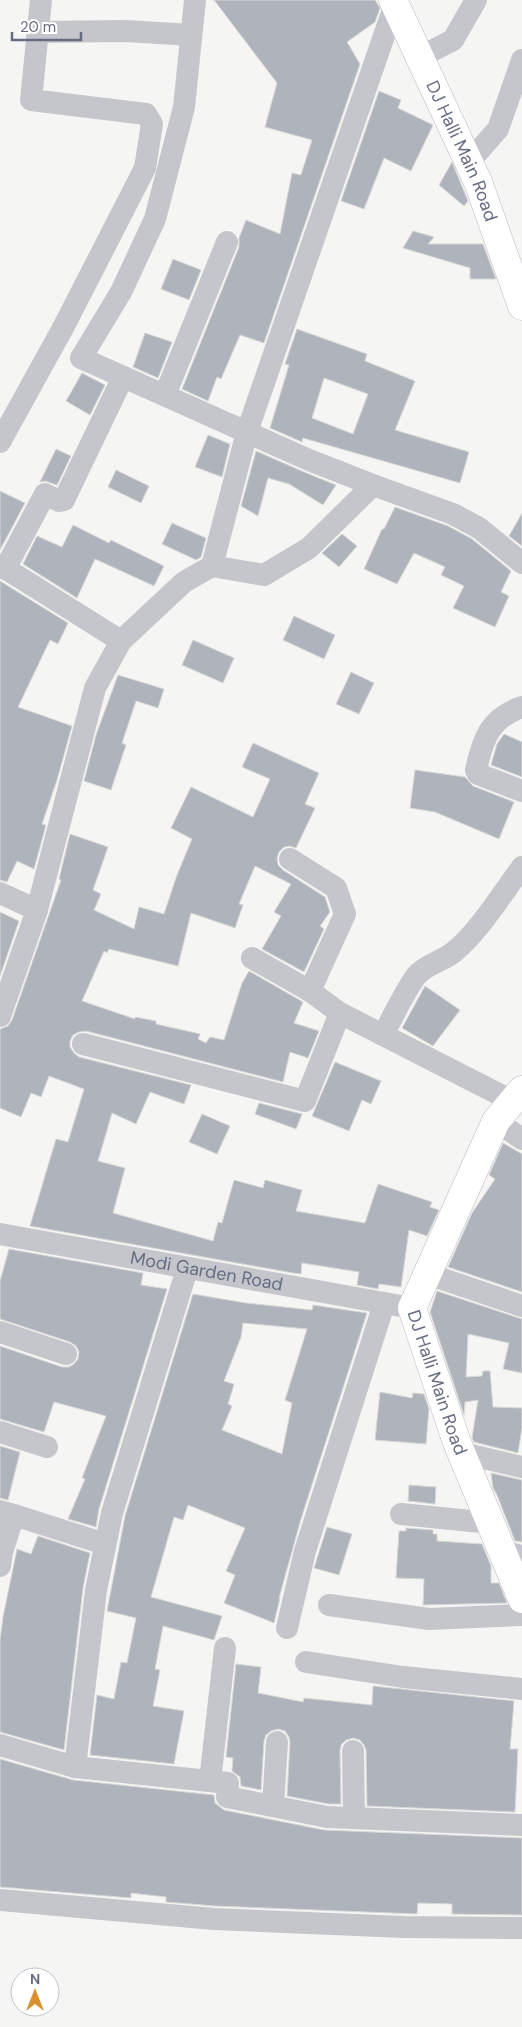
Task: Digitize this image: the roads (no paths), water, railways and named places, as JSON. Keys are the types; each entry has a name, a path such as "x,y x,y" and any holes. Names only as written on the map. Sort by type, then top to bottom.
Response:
{"street":[{"path":"0,442 64,326 145,168 152,124 146,114 31,100 41,0"},
{"path":"195,0 184,108 155,219 121,292 81,358 309,460 453,514 479,528 522,563"},
{"path":"420,57 454,40 476,0"},
{"path":"212,566 247,432 394,2"},
{"name":"DJ Halli Main Road","path":"394,2 478,182 520,294"},
{"path":"37,32 126,31 191,35"},
{"path":"469,162 498,129 522,60"},
{"path":"165,395 227,242"},
{"path":"121,641 3,567 45,494 59,501 64,500 123,377"},
{"path":"0,1016 37,910 95,688 121,641 184,582 212,566 264,575 309,548 373,485"},
{"path":"522,707 498,718 490,730 476,770 478,774 522,791"},
{"path":"290,859 336,888 345,914 310,991"},
{"path":"383,1035 416,976 425,967 446,958 455,951 470,935 522,867"},
{"path":"0,893 37,910"},
{"path":"252,958 310,991 340,1013 510,1104 522,1139"},
{"path":"83,1044 305,1101 340,1013"},
{"name":"DJ Halli Main Road","path":"510,1104 412,1308 462,1453 490,1523 512,1553 522,1599"},
{"name":"Modi Garden Road","path":"0,1234 412,1308"},
{"path":"75,1767 96,1590 105,1544 112,1513 187,1269"},
{"path":"428,1274 522,1306"},
{"path":"287,1628 305,1551 384,1304"},
{"path":"0,1332 66,1354"},
{"path":"0,1432 47,1447"},
{"path":"462,1453 522,1467"},
{"path":"0,1566 7,1513 105,1544"},
{"path":"401,1514 490,1523"},
{"path":"329,1605 429,1619 522,1615"},
{"path":"210,1781 225,1648"},
{"path":"306,1662 404,1678 522,1689"},
{"path":"273,1806 277,1742"},
{"path":"0,1745 75,1767 228,1783 227,1797 327,1817 522,1825"},
{"path":"353,1752 354,1818"},
{"path":"0,1900 214,1919 404,1928 522,1928"}]}
